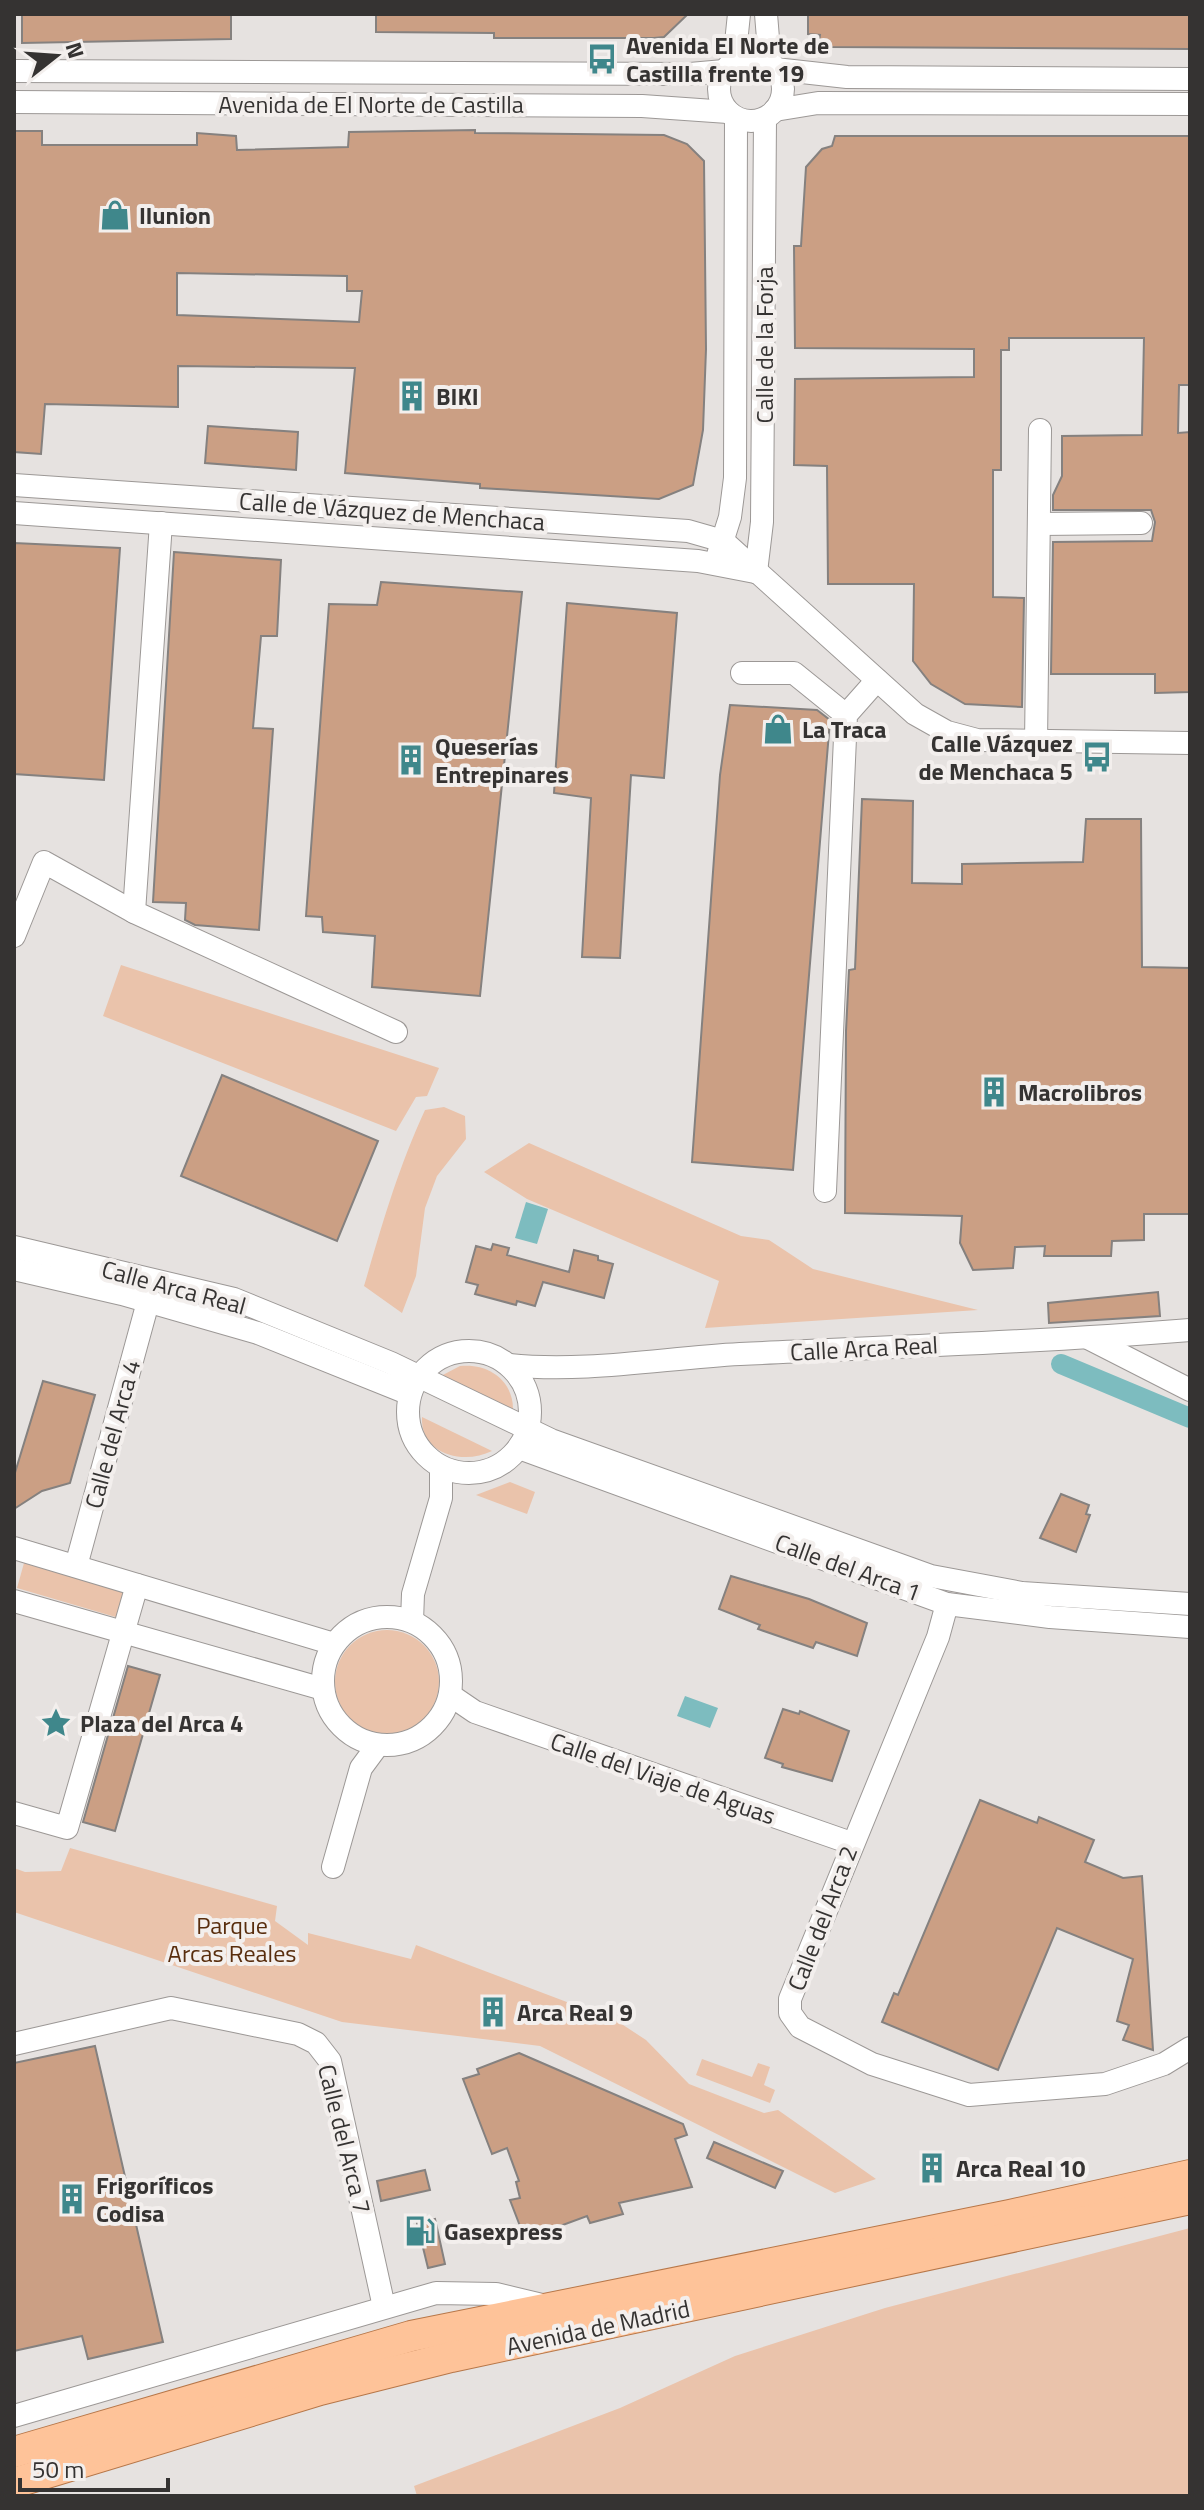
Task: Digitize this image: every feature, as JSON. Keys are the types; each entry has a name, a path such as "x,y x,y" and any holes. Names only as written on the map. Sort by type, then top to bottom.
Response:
{"main road":[{"name":"Avenida de Madrid","path":"14,2452 411,2336 1190,2175"},
{"name":"Avenida de Madrid","path":"14,2483 320,2390 451,2357 1190,2199"}],"street":[{"path":"732,115 718,94 729,66 739,14"},
{"path":"766,14 772,66 783,92 770,114"},
{"name":"Avenida de El Norte de Castilla","path":"14,71 690,74 729,66 749,57 772,66 847,77 1190,79"},
{"name":"Avenida de El Norte de Castilla","path":"14,102 642,106 732,115 756,122 770,114 818,103 1190,104"},
{"name":"Calle de la Forja","path":"756,572 762,522 770,114"},
{"name":"Calle de la Forja","path":"715,563 723,541 735,478 732,115"},
{"path":"1036,743 1040,430"},
{"name":"Calle de Vázquez de Menchaca","path":"14,485 688,531 723,541 915,714 947,732 977,740 1036,743 1190,743"},
{"name":"Calle de Vázquez de Menchaca","path":"14,513 715,563 756,572"},
{"path":"134,912 161,523"},
{"path":"1039,524 1141,523"},
{"path":"742,673 794,673 846,715"},
{"path":"825,1191 846,715 877,680"},
{"path":"14,936 44,862 134,912 396,1032"},
{"name":"Calle Arca Real","path":"14,1247 234,1299 523,1438"},
{"name":"Calle Arca Real","path":"14,1269 258,1333 414,1385"},
{"name":"Calle del Arca 4","path":"76,1566 148,1302"},
{"name":"Calle Arca Real","path":"414,1385 442,1357 466,1351 490,1355 523,1371 708,1356 1087,1338 1190,1330"},
{"path":"1087,1338 1190,1390"},
{"path":"414,1385 407,1411 414,1439 430,1460 450,1470 494,1468 523,1438 530,1414 523,1371"},
{"name":"Calle del Arca 1","path":"523,1438 665,1482 931,1576 1022,1593 1190,1604"},
{"name":"Calle del Arca 1","path":"523,1438 947,1604 1050,1617 1190,1627"},
{"path":"404,1619 450,1470"},
{"path":"14,1548 334,1644"},
{"path":"14,1813 67,1828 137,1585"},
{"path":"14,1601 323,1689"},
{"name":"Calle del Arca 2","path":"947,1604 938,1637 851,1843 790,1999 790,2013 800,2027 872,2064 969,2095 1105,2084 1164,2064 1190,2048"},
{"path":"404,1619 425,1629 444,1651 450,1665 447,1704 423,1735 394,1745 369,1742 335,1718 323,1689 327,1658 334,1644 361,1621 404,1619"},
{"name":"Calle del Viaje de Aguas","path":"447,1704 851,1843"},
{"path":"333,1867 369,1742"},
{"name":"Calle del Arca 7","path":"14,2044 171,2008 298,2034 316,2043 330,2061 384,2307"},
{"path":"14,2416 436,2293 496,2294 555,2308"}],"green space":[{"path":"121,965 439,1068 427,1096 416,1097 396,1131 103,1016"},
{"path":"444,1107 465,1116 466,1139 437,1176 425,1208 416,1276 402,1313 364,1286 415,1132 425,1110"},
{"path":"529,1143 741,1236 769,1240 813,1269 978,1310 705,1328 719,1281 527,1199 484,1172"},
{"path":"460,1366 481,1368 498,1376 509,1391 513,1411 439,1377"},
{"path":"422,1417 492,1451 469,1457 446,1454 428,1440"},
{"path":"510,1482 535,1492 527,1514 476,1495"},
{"path":"24,1563 126,1593 119,1618 17,1588"},
{"path":"387,1630 407,1634 424,1645 435,1662 439,1682 435,1702 424,1719 407,1730 387,1734 367,1730 350,1719 339,1702 335,1682 339,1662 350,1645 367,1634"},
{"name":"Parque Arcas Reales","path":"70,1848 277,1906 275,1921 308,1945 308,1933 411,1959 416,1945 617,2021 646,2040 689,2084 764,2113 778,2110 876,2179 835,2193 540,2046 342,2022 14,1912 14,1868 25,1872 61,1871"},
{"path":"702,2059 752,2077 758,2063 770,2067 764,2085 775,2090 770,2103 696,2075"},
{"path":"1190,2228 1190,2496 417,2496 414,2486 620,2408 735,2356 885,2308"}],"water":[{"path":"526,1202 548,1209 537,1244 515,1238"},
{"path":"685,1696 718,1708 710,1728 677,1716"}],"building":[{"path":"22,14 231,14 231,39 22,43"},
{"path":"376,14 688,14 664,37 494,38 494,33 376,32"},
{"path":"808,14 1190,14 1190,49 830,47 829,43 819,43 820,35 808,34"},
{"path":"475,130 475,133 664,135 687,144 704,161 706,349 703,430 693,485 659,499 480,488 480,484 345,473 355,368 178,366 178,407 45,404 41,454 14,452 14,131 42,131 42,145 197,145 197,133 236,136 237,150 348,147 349,132","holes":["177,273 347,276 347,291 362,291 359,322 177,315"]},
{"path":"835,136 1190,136 1190,385 1179,385 1178,433 1190,432 1190,692 1155,693 1155,674 1051,674 1053,542 1152,541 1155,522 1151,510 1053,510 1053,495 1062,476 1062,436 1142,435 1144,338 1009,338 1009,350 1001,350 1001,470 993,470 993,597 1024,598 1022,707 965,704 931,684 913,661 914,584 828,584 827,466 794,465 795,379 974,377 974,349 795,348 794,246 801,246 806,167 822,149 832,146"},
{"path":"208,426 298,432 296,470 205,463"},
{"path":"14,543 120,548 104,780 14,774"},
{"path":"174,552 281,560 277,636 261,636 253,728 273,729 259,930 195,925 185,920 186,903 153,902"},
{"name":"Queserías Entrepinares","path":"381,582 522,592 480,996 372,987 375,936 323,932 322,917 306,916 329,604 377,605"},
{"path":"567,603 677,613 664,778 631,775 620,958 582,957 591,798 554,793"},
{"path":"730,705 817,710 830,720 793,1170 692,1162 720,775"},
{"name":"Macrolibros","path":"862,799 913,801 912,883 962,884 962,864 1083,862 1086,819 1141,819 1142,967 1190,968 1190,1214 1144,1214 1144,1240 1112,1241 1111,1256 1044,1256 1045,1246 1015,1247 1013,1268 973,1270 960,1243 962,1216 845,1213 846,1031 849,970 855,969"},
{"path":"222,1075 378,1141 337,1241 181,1176"},
{"path":"493,1244 509,1248 507,1255 569,1272 574,1250 598,1256 598,1260 613,1264 604,1298 543,1282 535,1306 517,1301 516,1305 475,1294 478,1285 466,1282 476,1246 491,1250"},
{"path":"1158,1292 1160,1316 1049,1323 1048,1303"},
{"path":"43,1381 95,1395 70,1483 42,1491 14,1509 14,1476"},
{"path":"1061,1494 1089,1505 1086,1514 1090,1515 1076,1552 1040,1538"},
{"path":"731,1576 809,1599 867,1623 857,1656 816,1642 813,1648 758,1629 760,1625 719,1609"},
{"path":"128,1666 160,1675 115,1831 83,1822"},
{"path":"783,1709 799,1714 800,1711 849,1731 832,1781 782,1767 783,1764 765,1758"},
{"path":"980,1800 1037,1823 1039,1817 1094,1840 1085,1862 1123,1878 1142,1876 1153,2050 1123,2040 1129,2025 1117,2021 1133,1959 1057,1928 998,2070 882,2022 894,1993 898,1995"},
{"name":"Frigoríficos Codisa","path":"95,2046 163,2342 88,2359 82,2336 14,2351 14,2063"},
{"path":"519,2053 683,2124 687,2135 675,2139 692,2187 619,2203 623,2214 590,2223 587,2216 525,2239 510,2200 520,2198 516,2182 519,2181 507,2148 492,2154 463,2079 479,2074 477,2069"},
{"path":"714,2142 783,2171 775,2188 707,2158"},
{"path":"425,2170 430,2190 381,2201 377,2181"},
{"path":"435,2219 445,2264 428,2268 417,2223"}],"waterway":[{"path":"1061,1364 1190,1418"}],"place":[{"name":"Avenida El Norte de Castilla frente 19","path":"602,59"},
{"name":"Ilunion","path":"115,215"},
{"name":"BIKI","path":"412,396"},
{"name":"La Traca","path":"778,729"},
{"name":"Calle Vázquez de Menchaca 5","path":"1097,757"},
{"name":"Queserías Entrepinares","path":"411,760"},
{"name":"Macrolibros","path":"994,1092"},
{"name":"Plaza del Arca 4","path":"56,1723"},
{"name":"Arca Real 9","path":"493,2012"},
{"name":"Arca Real 10","path":"932,2168"},
{"name":"Frigoríficos Codisa","path":"72,2199"},
{"name":"Gasexpress","path":"420,2231"}]}
